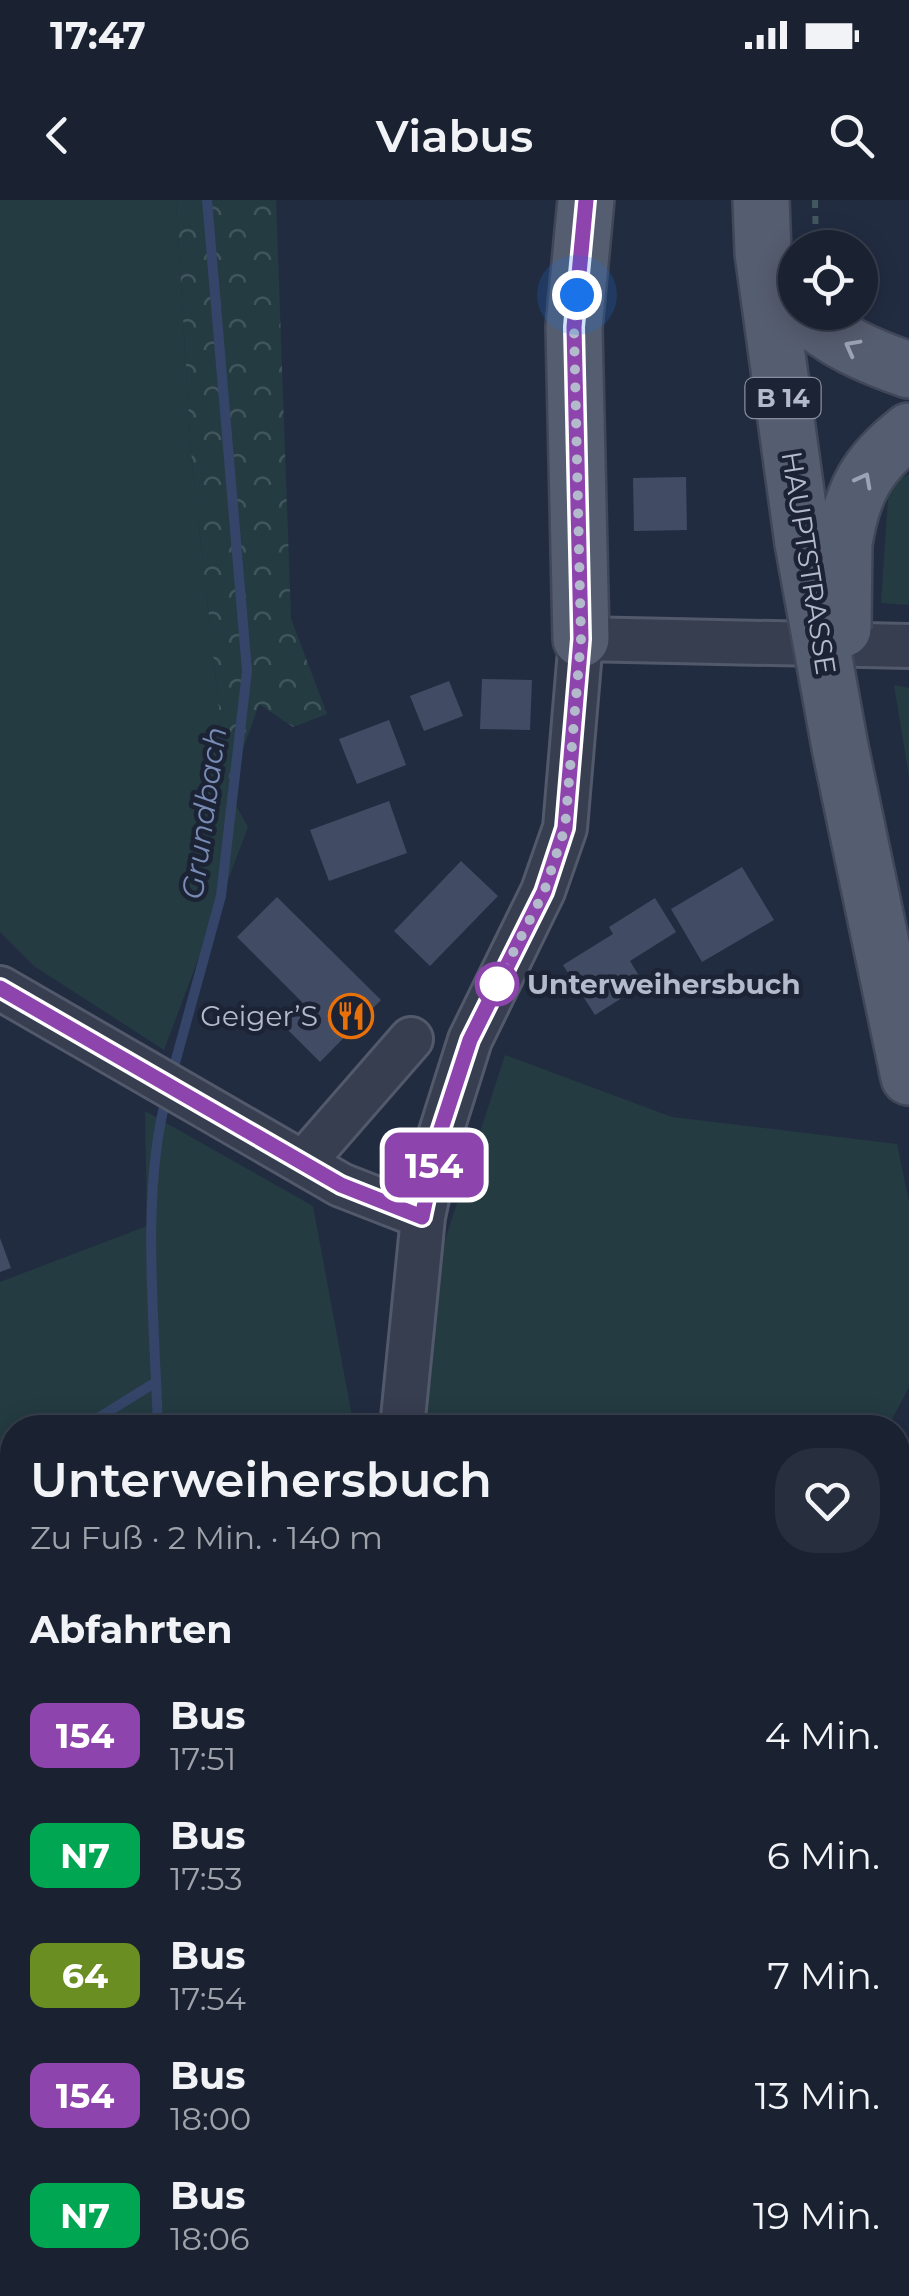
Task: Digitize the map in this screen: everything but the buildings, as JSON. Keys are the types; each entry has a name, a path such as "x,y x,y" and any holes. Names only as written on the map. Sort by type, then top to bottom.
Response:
{"main road":[{"path":"581,639 574,327 586,200"},
{"name":"HAUPTSTRASSE","path":"793,330 823,544 840,747 909,1078"},
{"path":"822,330 870,357 909,370"},
{"path":"823,544 850,508 876,456 909,431"}],"street":[{"path":"403,1415 422,1217 440,1132 470,1040 544,892 565,828 581,639 909,646"},
{"path":"0,988 341,1185 422,1217"},
{"path":"304,1163 411,1039"}],"path":[{"path":"783,230 815,200"}],"green space":[{"path":"0,200 176,200 191,452 228,791 248,827 164,1050 34,966 0,932"},
{"path":"176,200 276,200 291,619 327,714 293,727 259,704 228,791 191,452"},
{"path":"909,474 909,605 881,603 889,484"},
{"path":"894,685 909,688 909,777"},
{"path":"505,1055 672,1117 897,1144 909,1202 909,1387 894,1415 388,1415"},
{"path":"145,1111 313,1206 352,1415 0,1415 0,1282 147,1226"}],"waterway":[{"name":"Grundbach","path":"172,1074 221,896 247,671 207,200"},
{"name":"Grundbach","path":"157,1415 151,1216 167,1095"},
{"path":"103,1415 156,1382"}],"bus line":[{"name":"154","path":"0,988 341,1185 422,1217 440,1132 470,1040 544,892 565,828 581,639 574,327 586,200"}],"place":[{"name":"Unterweihersbuch","path":"497,984"},
{"name":"Geiger’S","path":"351,1016"}],"route":[{"path":"497,984 544,892 565,828 581,639 574,327 577,295"}]}
